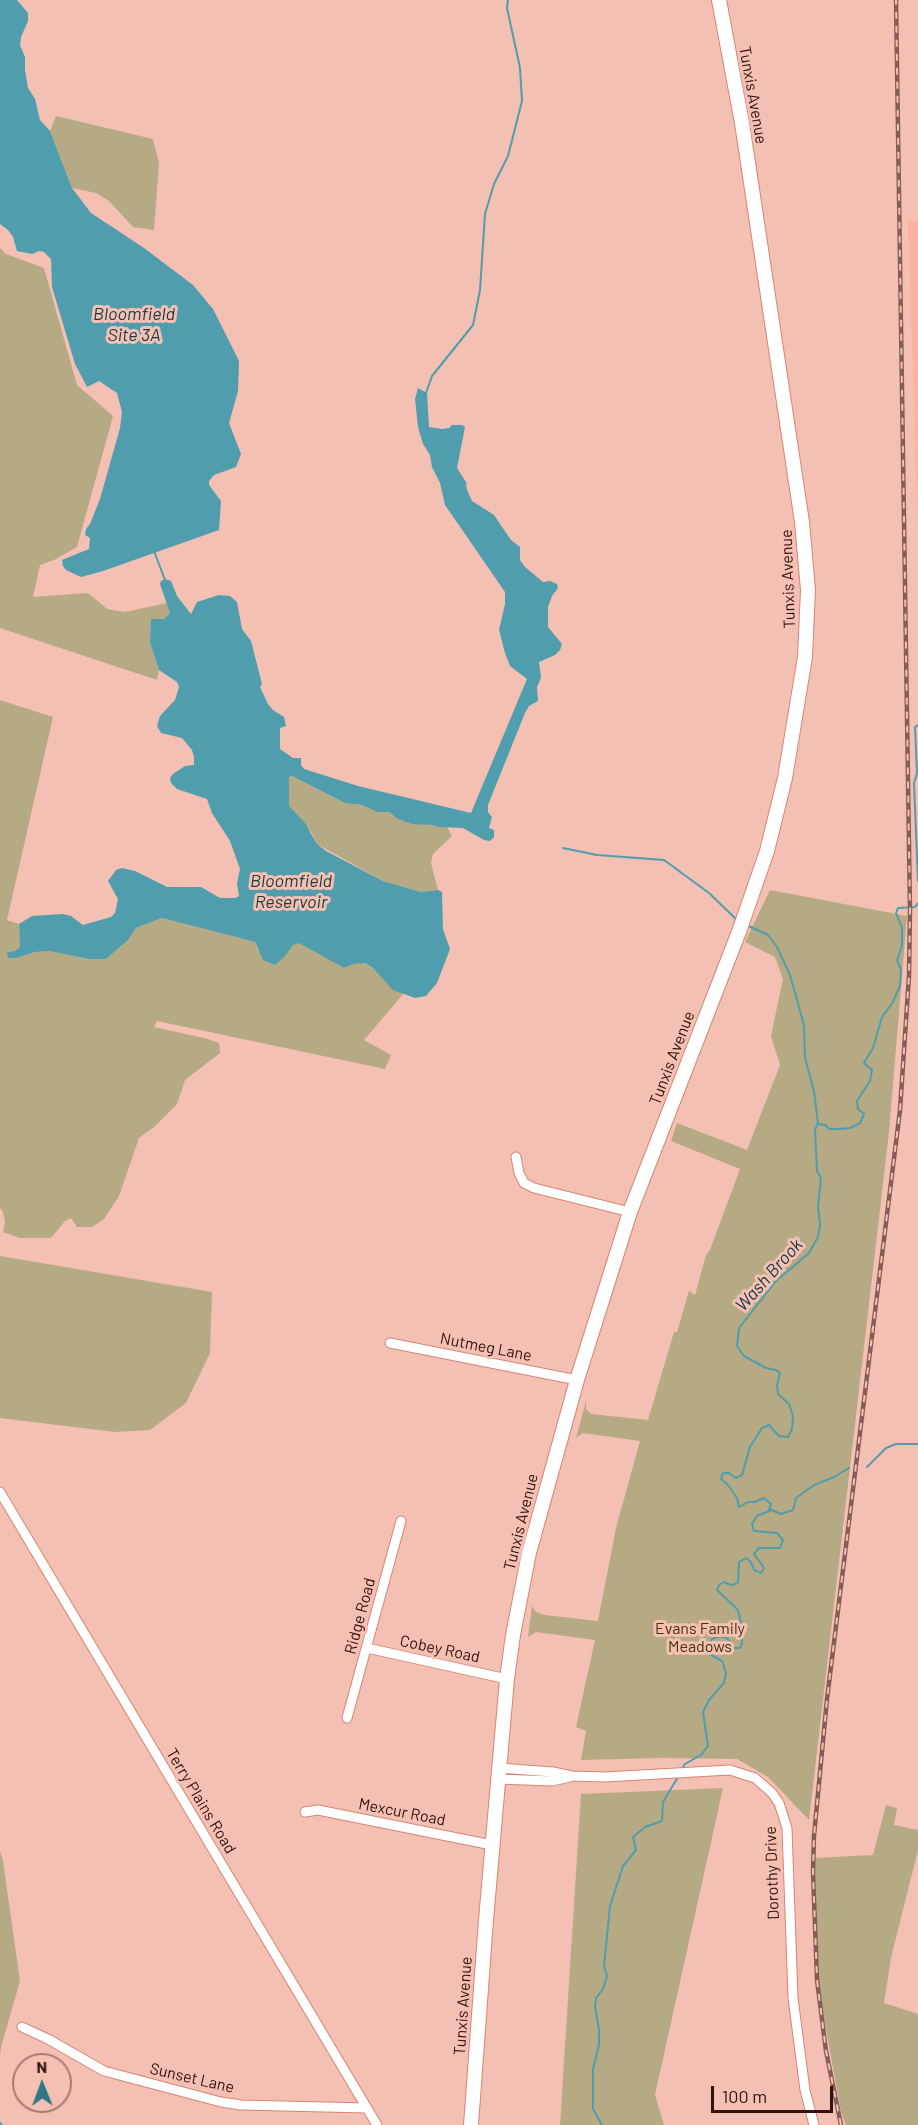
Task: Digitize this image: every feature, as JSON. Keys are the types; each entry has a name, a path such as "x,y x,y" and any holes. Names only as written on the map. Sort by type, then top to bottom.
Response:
{"main road":[{"name":"Tunxis Avenue","path":"471,2125 507,1678 529,1553 577,1380 630,1212 767,851 785,778 805,657 808,590 802,522 732,64 719,0"}],"street":[{"path":"516,1157 519,1173 524,1183 534,1188 630,1212"},
{"name":"Nutmeg Lane","path":"390,1342 577,1380"},
{"name":"Terry Plains Road","path":"0,1492 377,2125"},
{"name":"Ridge Road","path":"348,1718 401,1521"},
{"name":"Cobey Road","path":"367,1648 507,1678"},
{"name":"Dorothy Drive","path":"498,1774 553,1772 572,1776 631,1778 730,1770 755,1778 772,1793 779,1803 787,1828 790,1957 794,2004 804,2081 814,2125"},
{"name":"Mexcur Road","path":"305,1812 318,1810 492,1845"},
{"name":"Sunset Lane","path":"22,2027 104,2071 221,2102 241,2105 367,2108"}],"shaded area":[{"path":"908,221 918,221 918,529"}],"green space":[{"path":"56,116 153,139 159,163 154,230 133,227 109,201 96,193 72,188 50,131"},
{"path":"0,248 6,254 44,268 77,385 113,416 77,547 40,565 33,597 88,593 107,609 125,612 167,603 170,613 168,616 164,619 151,619 150,643 159,670 157,680 0,628"},
{"path":"0,700 53,717 7,920 19,924 20,947 15,951 16,958 35,952 49,951 89,959 106,959 128,940 136,928 162,918 255,942 258,951 286,953 299,942 344,968 364,963 373,968 393,989 404,993 364,1040 391,1055 385,1069 157,1021 154,1027 219,1043 220,1053 185,1080 177,1104 154,1127 139,1138 119,1196 104,1219 92,1227 77,1227 71,1218 65,1221 51,1238 20,1238 3,1232 5,1221 0,1208"},
{"path":"292,776 345,803 362,805 377,812 389,812 398,819 412,823 447,827 452,836 433,854 431,863 438,890 421,892 383,881 317,844 312,833 289,807 289,777"},
{"name":"Evans Family Meadows","path":"770,890 907,916 889,1132 809,1820 768,1777 737,1759 581,1760 586,1731 576,1727 595,1640 536,1632 528,1637 532,1606 536,1612 545,1615 598,1621 616,1528 640,1441 583,1433 576,1438 586,1401 586,1409 591,1414 648,1420 674,1332 677,1332 689,1291 695,1295 706,1255 710,1250 740,1169 671,1141 677,1123 747,1150 780,1065 771,1036 783,979 775,957 745,942"},
{"path":"0,1256 212,1292 210,1353 186,1403 150,1430 115,1432 0,1418"},
{"path":"723,1788 655,2095 664,2125 560,2125 581,1794"},
{"path":"886,1805 897,1808 894,1825 918,1830 918,1850 891,1958 884,2003 918,2014 918,2125 846,2125 841,2112 817,1980 813,1914 814,1858 873,1855"},
{"path":"0,1851 20,1981 0,2057"}],"water":[{"name":"Bloomfield Site 3A","path":"0,0 17,0 28,13 28,21 20,45 25,57 28,88 35,99 40,120 50,131 72,188 91,213 144,248 193,285 213,309 239,361 238,391 229,423 241,454 236,467 214,475 209,481 209,485 221,501 219,530 81,577 66,570 62,560 89,549 90,538 85,535 86,529 100,499 120,428 122,412 117,393 99,381 87,387 75,364 52,287 51,259 44,252 39,251 32,254 17,251 13,237 0,224"},
{"name":"Bloomfield Reservoir","path":"418,388 427,393 429,427 442,429 452,425 462,425 465,427 457,468 466,482 472,501 494,515 511,540 520,547 520,560 525,567 543,582 550,581 557,584 558,588 548,607 548,627 562,644 555,655 539,662 541,678 537,687 538,701 529,706 525,713 488,805 488,812 492,817 489,828 494,830 494,837 490,841 463,828 412,824 398,819 389,812 377,812 362,805 345,803 292,776 289,777 289,806 305,823 317,844 326,851 383,881 421,892 438,890 442,892 443,929 450,949 437,983 426,996 415,998 393,990 373,968 365,963 344,968 299,943 293,945 275,965 263,960 255,942 162,918 136,928 128,940 106,959 89,959 49,951 8,958 7,953 20,947 19,924 32,916 63,914 71,916 83,925 111,917 115,913 118,899 108,881 116,870 122,868 135,871 167,887 201,887 220,898 239,896 237,883 240,869 230,841 212,813 207,799 177,789 171,783 170,778 173,774 185,766 194,765 192,750 182,738 161,733 157,726 160,716 175,700 179,687 177,682 159,670 150,643 151,619 164,619 170,613 160,584 165,579 171,581 177,596 191,614 197,602 219,595 230,596 237,602 242,629 251,641 262,684 260,687 268,704 284,717 286,726 280,728 280,749 293,758 301,758 301,765 304,769 358,786 471,813 527,679 510,666 499,630 505,604 505,592 445,505 440,483 418,427 415,399"}],"waterway":[{"path":"426,393 432,376 473,325 480,290 485,214 494,184 508,156 522,101 520,68 507,8 508,0"},
{"path":"154,551 165,580"},
{"name":"Wash Brook","path":"918,725 915,727 917,773 914,783 918,881"},
{"path":"563,848 597,855 664,860 709,893 738,921"},
{"name":"Wash Brook","path":"682,1769 685,1764 701,1755 708,1746 703,1712 709,1700 724,1683 726,1673 722,1661 709,1654 708,1646 712,1639 720,1636 727,1638 734,1648 740,1648 742,1643 742,1627 738,1610 717,1590 719,1585 724,1582 731,1585 738,1583 739,1562 746,1558 751,1562 754,1570 761,1573 764,1568 754,1554 759,1548 780,1548 783,1540 777,1533 754,1531 752,1524 757,1516 769,1511 771,1504 764,1498 739,1507 737,1498 721,1479 723,1473 729,1473 736,1478 742,1475 750,1447 762,1428 769,1425 779,1436 788,1437 792,1429 793,1416 789,1404 778,1394 780,1373 744,1356 737,1346 739,1328 776,1281 809,1253 818,1237 821,1178 817,1171 815,1129 818,1124 825,1125 829,1129 839,1129 850,1128 860,1123 864,1114 858,1109 857,1101 870,1081 872,1070 864,1063 873,1048 882,1017 893,1002 900,986 901,970 897,960 902,946 902,928 896,913 898,908 915,907 918,903"},
{"path":"746,925 768,935 777,947 790,975 804,1025 805,1058 814,1091 818,1124"},
{"path":"867,1467 886,1448 896,1444 918,1444"},
{"path":"769,1509 781,1514 793,1510 796,1498 814,1485 849,1468"},
{"name":"Wash Brook","path":"602,2125 593,2109 593,2069 599,2045 595,2007 596,1998 603,1989 607,1976 604,1966 610,1906 623,1866 636,1850 633,1837 645,1827 662,1821 663,1802 678,1777"}],"railway":[{"path":"841,2125 826,2051 817,1980 814,1836 827,1699 900,1110 909,976 910,910 896,0"}]}
